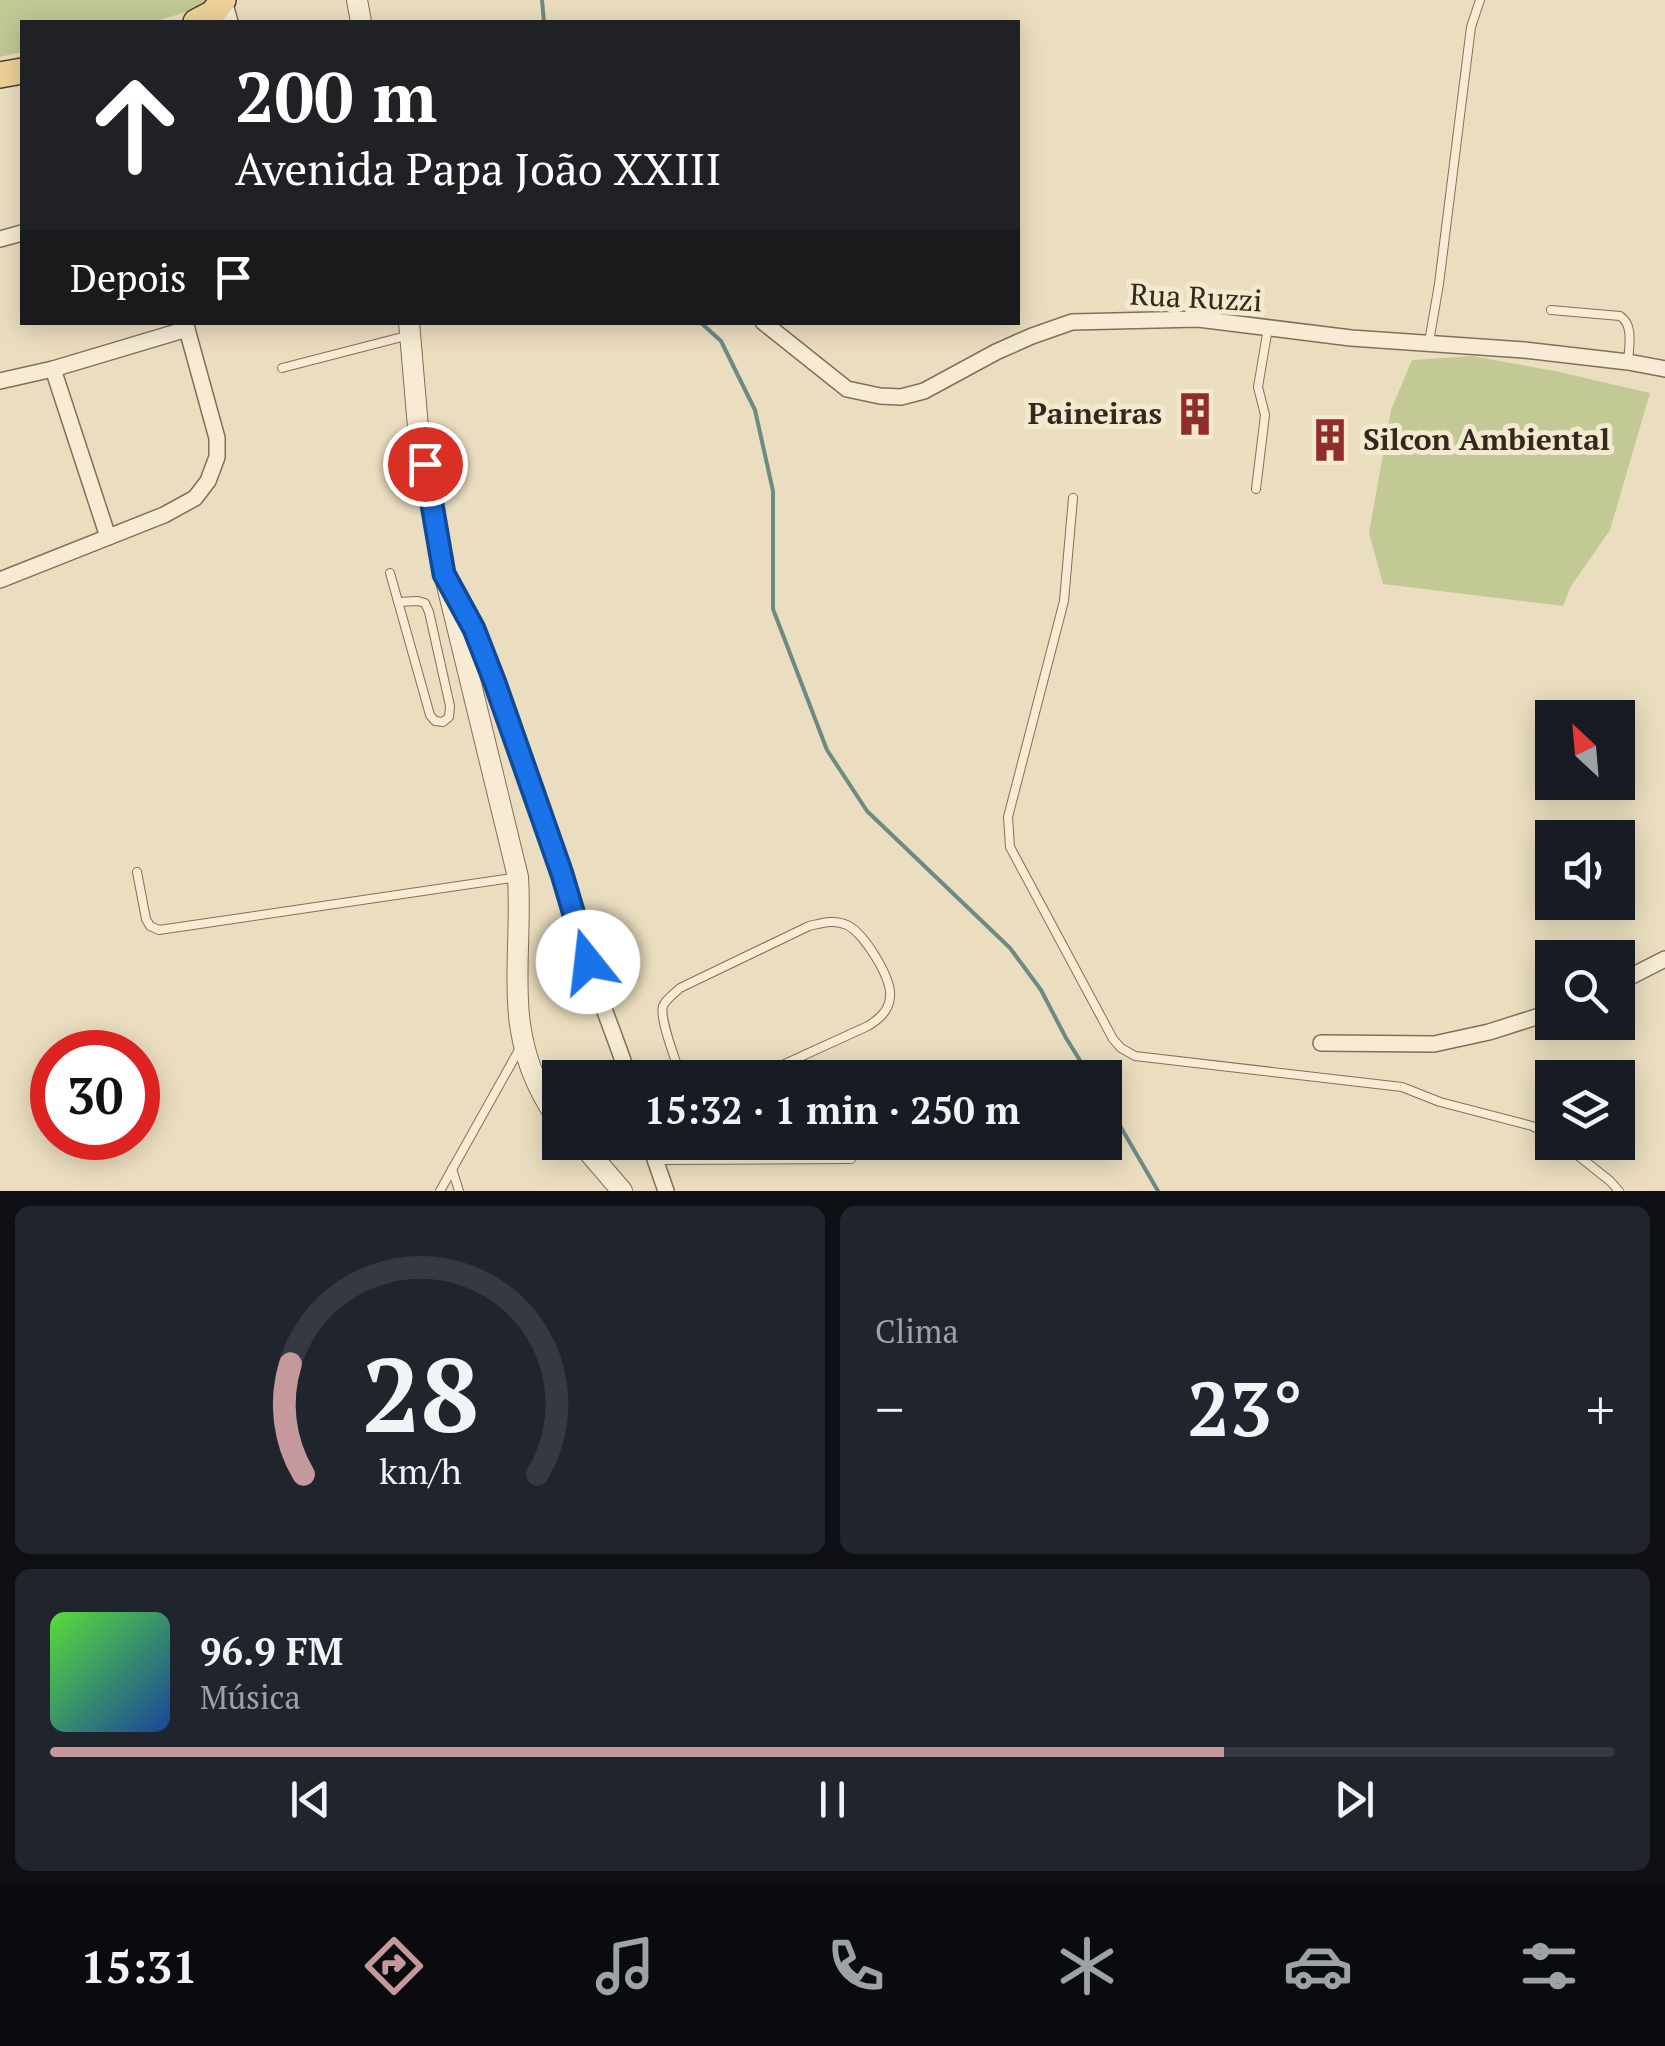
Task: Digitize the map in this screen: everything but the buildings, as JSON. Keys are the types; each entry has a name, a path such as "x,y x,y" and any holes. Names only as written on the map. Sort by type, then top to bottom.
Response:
{"main road":[{"path":"200,20 213,13 224,0"}],"street":[{"name":"Rua Ruzzi","path":"767,325 847,389 901,397 924,391 1032,336 1072,322 1198,319 1351,338 1628,362 1665,369"},
{"path":"0,380 53,369 186,326 217,438 217,457 195,498 0,580"},
{"path":"410,328 418,427 444,574 518,877 516,1008 522,1044 542,1093"},
{"path":"53,369 108,537"},
{"path":"444,574 474,629 495,683 623,1060"},
{"path":"1635,974 1665,958"},
{"path":"1321,1043 1434,1044 1535,1017"},
{"path":"597,1160 622,1191"},
{"path":"656,1160 666,1191"}],"lane":[{"path":"1429,342 1470,28 1480,0"},
{"path":"1551,310 1620,316 1628,326 1628,362"},
{"path":"282,368 410,328"},
{"path":"1256,489 1265,415 1258,386 1268,328"},
{"path":"1073,498 1064,600 1008,816 1010,847 1112,1039 1135,1056 1402,1087 1440,1102 1535,1128"},
{"path":"390,573 398,602 430,715 443,722 450,717 450,706 428,612 425,604 418,601 398,602"},
{"path":"137,872 146,918 150,926 159,930 518,877"},
{"path":"676,1060 663,1016 670,996 809,926 829,921 845,924 859,933 870,948 890,988 886,1011 868,1026 793,1060"},
{"path":"440,1191 522,1044"},
{"path":"1585,1160 1619,1191"},
{"path":"452,1169 461,1190"}],"green space":[{"path":"0,0 208,0 206,6 160,20 20,20 20,52 0,57"},
{"path":"1472,356 1650,393 1610,530 1571,586 1563,606 1383,584 1369,533 1391,410 1412,360"}],"waterway":[{"path":"542,0 544,20"},
{"path":"703,325 721,341 755,410 773,491 773,609 827,750 867,811 1010,948 1041,990 1080,1060"},
{"path":"1122,1129 1158,1191"}],"place":[{"name":"Paineiras","path":"1195,414"},
{"name":"Silcon Ambiental","path":"1330,440"}],"route":[{"path":"425,464 444,574 474,629 495,683 562,874 588,962"}]}
